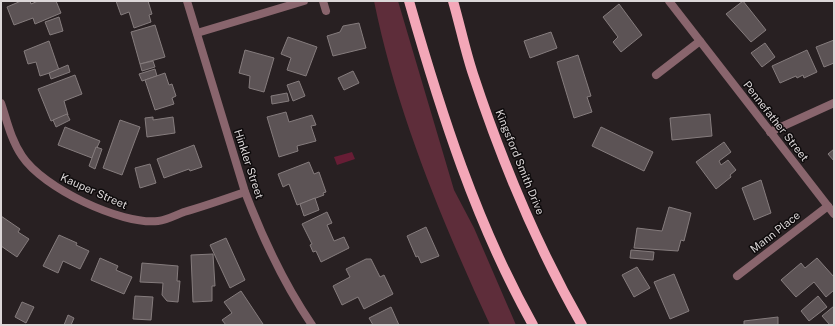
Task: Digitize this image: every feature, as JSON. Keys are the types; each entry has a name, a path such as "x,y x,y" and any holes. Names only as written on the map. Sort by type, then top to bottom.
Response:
{"main road":[{"path":"410,1 427,61 465,179 499,256 533,325"},
{"name":"Kingsford Smith Drive","path":"453,1 472,73 510,177 567,298 582,325"}],"street":[{"name":"Hinkler Street","path":"187,1 245,192 277,267 312,325"},
{"path":"197,33 304,1"},
{"path":"323,1 326,11"},
{"name":"Pennefather Street","path":"669,1 834,214"},
{"path":"656,75 700,41"},
{"name":"Kauper Street","path":"1,102 12,138 23,157 38,174 67,193 119,216 140,221 160,221 245,192"},
{"path":"770,132 834,103"},
{"name":"Mann Place","path":"737,276 828,206"}],"shaded area":[{"path":"374,1 398,1 454,190 474,228 516,325 490,325 455,246 438,207 408,126 395,85"},
{"path":"352,152 355,159 337,165 334,157"}],"building":[{"path":"21,1 30,1 31,4 38,1 56,1 61,13 35,24 33,18 14,25 7,7"},
{"path":"116,1 148,1 152,14 149,15 151,22 134,28 129,12 121,15"},
{"path":"743,1 766,30 751,42 726,14"},
{"path":"619,4 642,35 621,52 613,42 618,37 603,17"},
{"path":"59,17 63,31 50,35 45,22"},
{"path":"359,23 366,48 333,56 327,36 340,32 343,26"},
{"path":"155,25 165,57 140,64 131,32"},
{"path":"551,32 557,48 530,58 524,41"},
{"path":"288,37 317,47 306,76 287,70 291,58 281,54"},
{"path":"834,40 834,63 824,67 816,47"},
{"path":"49,41 59,70 40,76 36,62 28,64 24,51"},
{"path":"765,43 775,57 762,67 751,53"},
{"path":"245,50 274,58 264,92 249,88 250,76 239,73"},
{"path":"807,50 817,72 804,78 803,75 797,78 796,76 780,83 772,66"},
{"path":"578,55 591,96 587,97 592,112 574,118 557,62"},
{"path":"153,61 155,67 142,71 140,64"},
{"path":"68,65 70,72 51,79 49,73"},
{"path":"155,69 157,76 142,81 139,74"},
{"path":"353,71 359,83 344,90 338,78"},
{"path":"165,73 169,85 172,84 176,96 172,98 174,104 155,110 145,80"},
{"path":"75,75 82,94 64,101 68,115 51,121 38,89"},
{"path":"299,81 305,96 293,101 287,85"},
{"path":"287,93 289,101 272,104 271,96"},
{"path":"286,112 289,122 312,115 316,125 311,126 316,141 297,146 298,151 279,157 267,117"},
{"path":"67,114 70,120 56,127 53,120"},
{"path":"710,114 712,136 672,140 670,118"},
{"path":"153,117 153,120 173,117 175,133 147,137 145,118"},
{"path":"120,120 140,127 122,175 103,168"},
{"path":"65,127 100,141 92,158 58,145"},
{"path":"601,127 653,152 644,171 592,146"},
{"path":"724,142 731,152 719,161 721,165 728,160 736,170 730,175 731,177 716,189 696,162"},
{"path":"194,145 202,167 190,171 189,169 164,178 157,159"},
{"path":"96,147 102,149 95,169 89,166"},
{"path":"834,149 834,161 828,154"},
{"path":"309,162 314,174 319,172 326,192 323,193 324,195 297,205 289,184 283,187 278,174"},
{"path":"150,164 156,183 140,188 135,168"},
{"path":"761,180 771,213 754,220 742,188"},
{"path":"315,198 319,210 304,216 300,204"},
{"path":"669,207 691,213 684,241 681,240 678,251 634,248 637,228 662,231"},
{"path":"327,212 332,223 327,225 334,241 344,237 349,248 321,262 316,251 313,252 310,245 312,244 302,224"},
{"path":"1,216 20,229 18,232 29,239 17,257 1,246"},
{"path":"426,227 439,256 421,263 418,256 416,257 407,236"},
{"path":"59,235 77,243 76,245 89,251 80,269 63,261 58,273 43,266"},
{"path":"226,238 245,280 230,288 210,245"},
{"path":"631,250 654,252 653,260 630,258"},
{"path":"213,254 215,286 212,286 212,301 193,302 191,255"},
{"path":"100,258 118,266 116,270 132,277 124,294 91,280"},
{"path":"817,258 834,277 834,290 826,297 814,282 796,297 781,280 801,263 805,268"},
{"path":"366,259 371,259 380,277 384,275 393,294 364,309 358,297 342,305 333,286 350,277 346,269"},
{"path":"142,263 178,266 177,281 180,281 178,302 167,301 162,295 163,283 140,282"},
{"path":"637,267 650,288 634,297 622,275"},
{"path":"674,274 689,311 670,319 654,282"},
{"path":"241,291 263,324 262,325 226,325 222,320 232,313 224,302"},
{"path":"135,296 153,297 151,320 133,319"},
{"path":"818,296 827,307 809,321 801,311"},
{"path":"22,302 34,307 26,323 15,317"},
{"path":"834,306 834,325 830,325 822,316"},
{"path":"391,307 399,325 373,325 369,318"},
{"path":"68,315 74,318 71,325 64,325"},
{"path":"778,317 778,325 744,325 744,321"}]}
